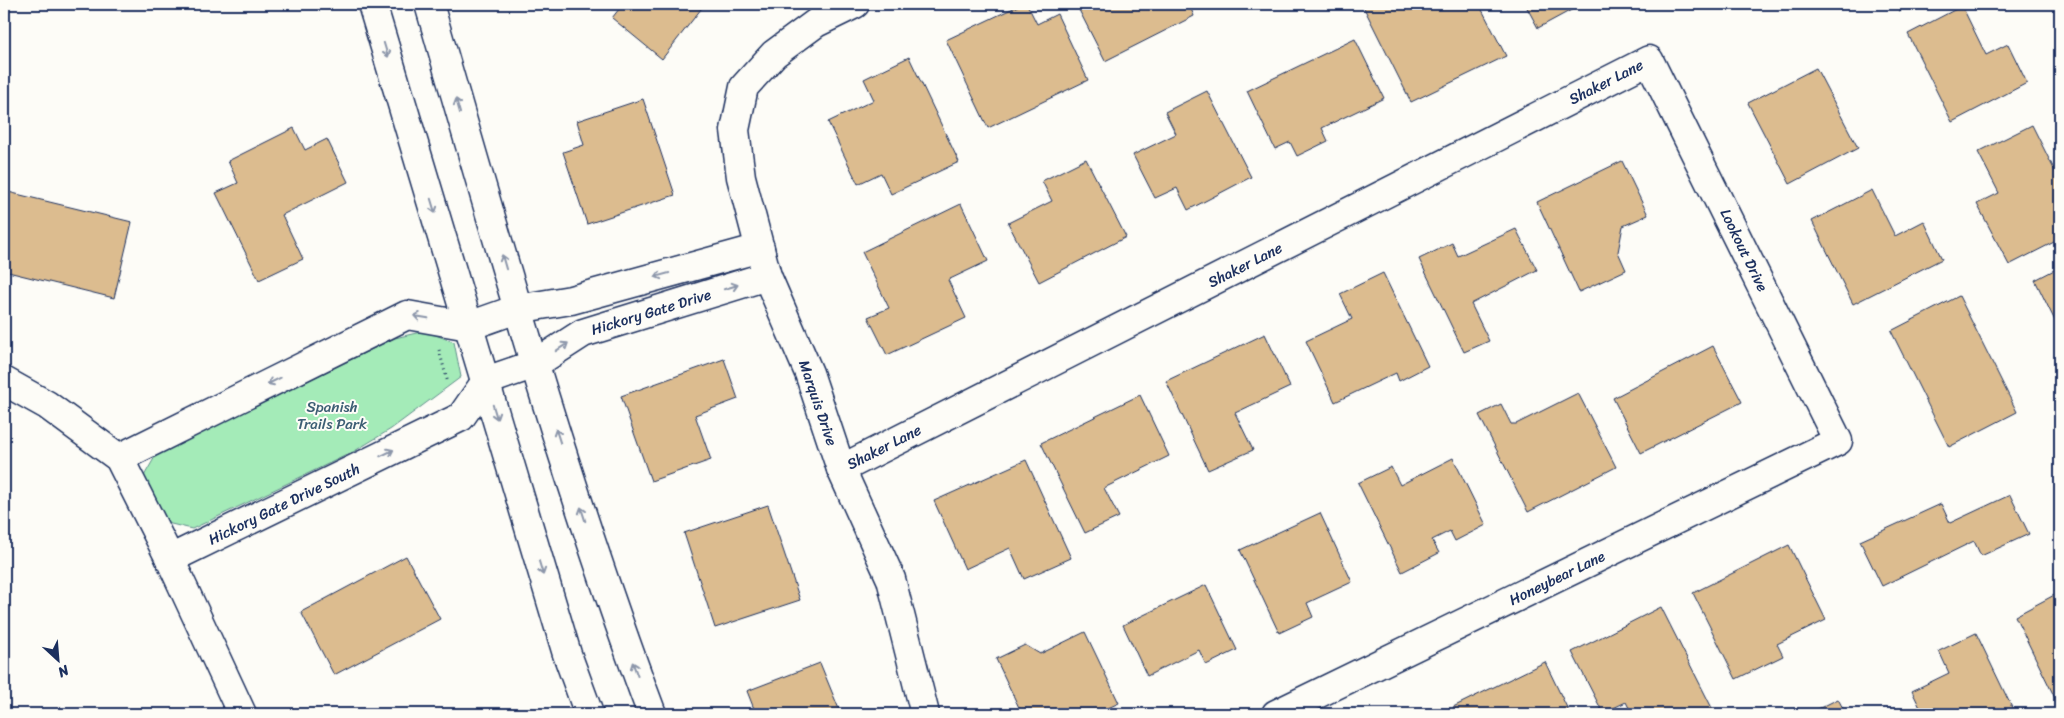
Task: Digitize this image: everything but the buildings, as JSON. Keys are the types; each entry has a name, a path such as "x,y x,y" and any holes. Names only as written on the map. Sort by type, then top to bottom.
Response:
{"street":[{"path":"372,4 567,654 589,714"},
{"path":"429,4 517,309 621,632 652,714"},
{"name":"Marquis Drive","path":"855,4 816,23 774,54 744,87 735,130 742,177 767,276 809,373 841,469 891,579 925,714"},
{"name":"Lookout Drive","path":"1650,60 1838,441"},
{"name":"Shaker Lane","path":"841,469 1650,60"},
{"name":"Hickory Gate Drive","path":"469,326 517,309 571,300 760,248"},
{"name":"Hickory Gate Drive","path":"486,381 535,364 583,333 767,276"},
{"path":"119,458 407,315 469,326"},
{"path":"4,381 48,404 119,458 170,559 242,714"},
{"name":"Hickory Gate Drive South","path":"170,559 461,417 486,381"},
{"name":"Honeybear Lane","path":"1276,714 1838,441"}],"path":[{"path":"437,344 449,385"}],"green space":[{"name":"Spanish Trails Park","path":"425,331 454,342 461,377 391,429 353,452 192,529 167,523 150,498 144,476 156,455 395,338"}]}
